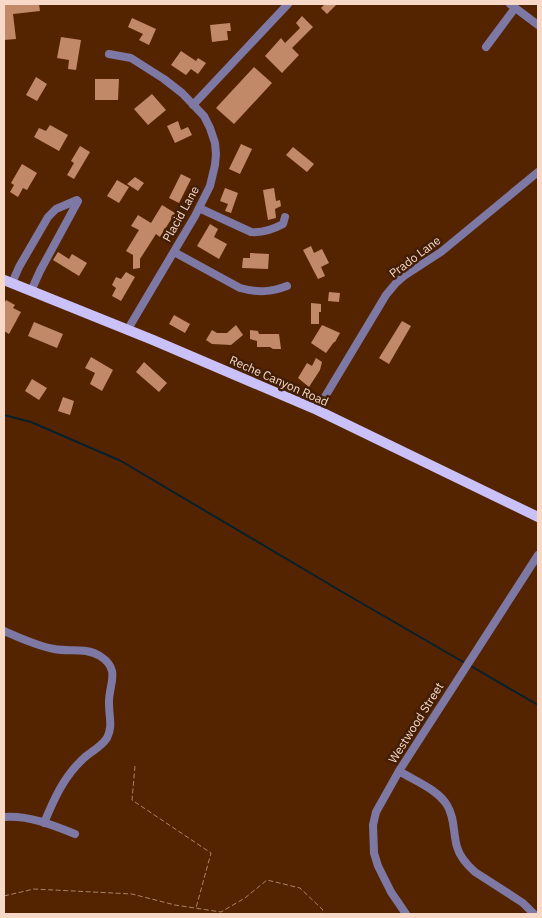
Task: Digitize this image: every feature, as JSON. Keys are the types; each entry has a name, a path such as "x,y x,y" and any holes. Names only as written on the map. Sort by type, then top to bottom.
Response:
{"main road":[{"name":"Reche Canyon Road","path":"8,282 128,329 317,410 538,517"}],"street":[{"path":"193,105 288,4"},
{"path":"486,47 512,6 538,26"},
{"name":"Placid Lane","path":"109,54 131,58 142,64 164,78 193,105 204,116 210,128 216,154 210,186 199,208 128,329"},
{"name":"Prado Lane","path":"317,410 386,295 396,283 441,252 538,172"},
{"path":"8,282 19,267 48,217 56,209 77,200 31,291"},
{"path":"199,208 251,232 259,233 283,224 285,217"},
{"path":"174,252 240,288 265,291 287,286"},
{"name":"Westwood Street","path":"406,914 391,892 378,866 374,853 373,825 376,812 399,771 538,555"},
{"path":"4,631 26,641 54,649 94,653 106,661 112,673 113,682 109,698 112,721 110,731 103,743 84,759 63,783 56,794 44,823"},
{"path":"399,771 436,793 447,805 452,816 457,847 469,866 475,872 523,903 534,914"},
{"path":"4,817 24,818 58,826 75,834"}],"path":[{"path":"135,766 132,800 211,853 196,908"},
{"path":"4,896 34,889 132,894 175,905 221,912 245,898 267,880 300,888 323,910 321,914"}],"building":[{"path":"4,4 39,4 40,11 13,14 16,39 4,40"},
{"path":"325,4 337,4 327,14 321,8"},
{"path":"302,16 313,27 292,48 299,55 282,73 265,56 281,38 285,43 300,28 296,23"},
{"path":"132,18 156,29 149,45 139,40 143,34 128,27"},
{"path":"230,23 231,31 227,31 228,40 212,42 210,25"},
{"path":"61,37 81,40 76,70 68,69 69,60 57,58"},
{"path":"181,51 196,61 198,58 206,63 198,74 191,69 186,75 171,65"},
{"path":"254,67 272,83 234,124 216,108"},
{"path":"36,77 47,84 37,101 26,95"},
{"path":"95,79 119,79 118,100 95,100"},
{"path":"152,94 166,110 148,125 134,109"},
{"path":"178,121 181,130 188,127 192,135 175,143 167,126"},
{"path":"50,125 68,135 59,151 34,137 39,128 46,131"},
{"path":"241,144 252,149 240,174 229,169"},
{"path":"80,146 90,152 74,179 67,175 74,163 71,161"},
{"path":"293,147 314,164 307,172 286,155"},
{"path":"22,164 37,173 27,190 23,188 18,197 10,192 14,185 11,183"},
{"path":"181,174 191,179 179,203 169,198"},
{"path":"135,177 144,183 138,191 127,184"},
{"path":"117,180 129,187 119,203 107,196"},
{"path":"225,188 238,193 231,213 225,211 228,204 220,201"},
{"path":"274,188 276,201 280,200 281,206 275,209 276,218 268,220 263,190"},
{"path":"162,205 175,213 160,237 156,234 140,259 140,268 133,269 133,255 126,251 139,230 131,226 138,215 151,223"},
{"path":"210,224 218,229 214,237 227,244 219,259 197,246"},
{"path":"311,246 314,253 322,249 329,263 321,267 325,276 318,279 303,250"},
{"path":"58,252 69,259 72,254 87,263 79,276 53,260"},
{"path":"250,253 269,254 268,269 242,268 243,258 250,258"},
{"path":"126,272 135,277 121,301 112,296 116,288 112,285 116,277 121,279"},
{"path":"329,292 340,293 339,302 328,301"},
{"path":"6,300 15,305 13,308 21,312 9,334 4,331 4,304"},
{"path":"311,303 321,304 319,324 311,324"},
{"path":"174,315 190,324 185,333 169,324"},
{"path":"402,321 411,326 389,364 379,358"},
{"path":"34,322 63,334 57,348 28,336"},
{"path":"236,325 243,335 231,345 212,344 206,340 212,330 217,333 227,333"},
{"path":"322,325 340,333 326,353 311,343"},
{"path":"250,330 258,331 259,334 279,334 281,349 257,347 257,341 250,339"},
{"path":"91,357 113,370 102,391 90,384 95,373 85,368"},
{"path":"316,358 322,362 320,370 309,387 298,378 307,363 312,366"},
{"path":"144,362 167,383 159,392 136,372"},
{"path":"32,379 47,388 39,400 25,391"},
{"path":"63,397 74,401 70,415 58,411"}],"waterway":[{"path":"4,415 31,422 121,461 465,663"},
{"path":"469,665 538,705"}]}
